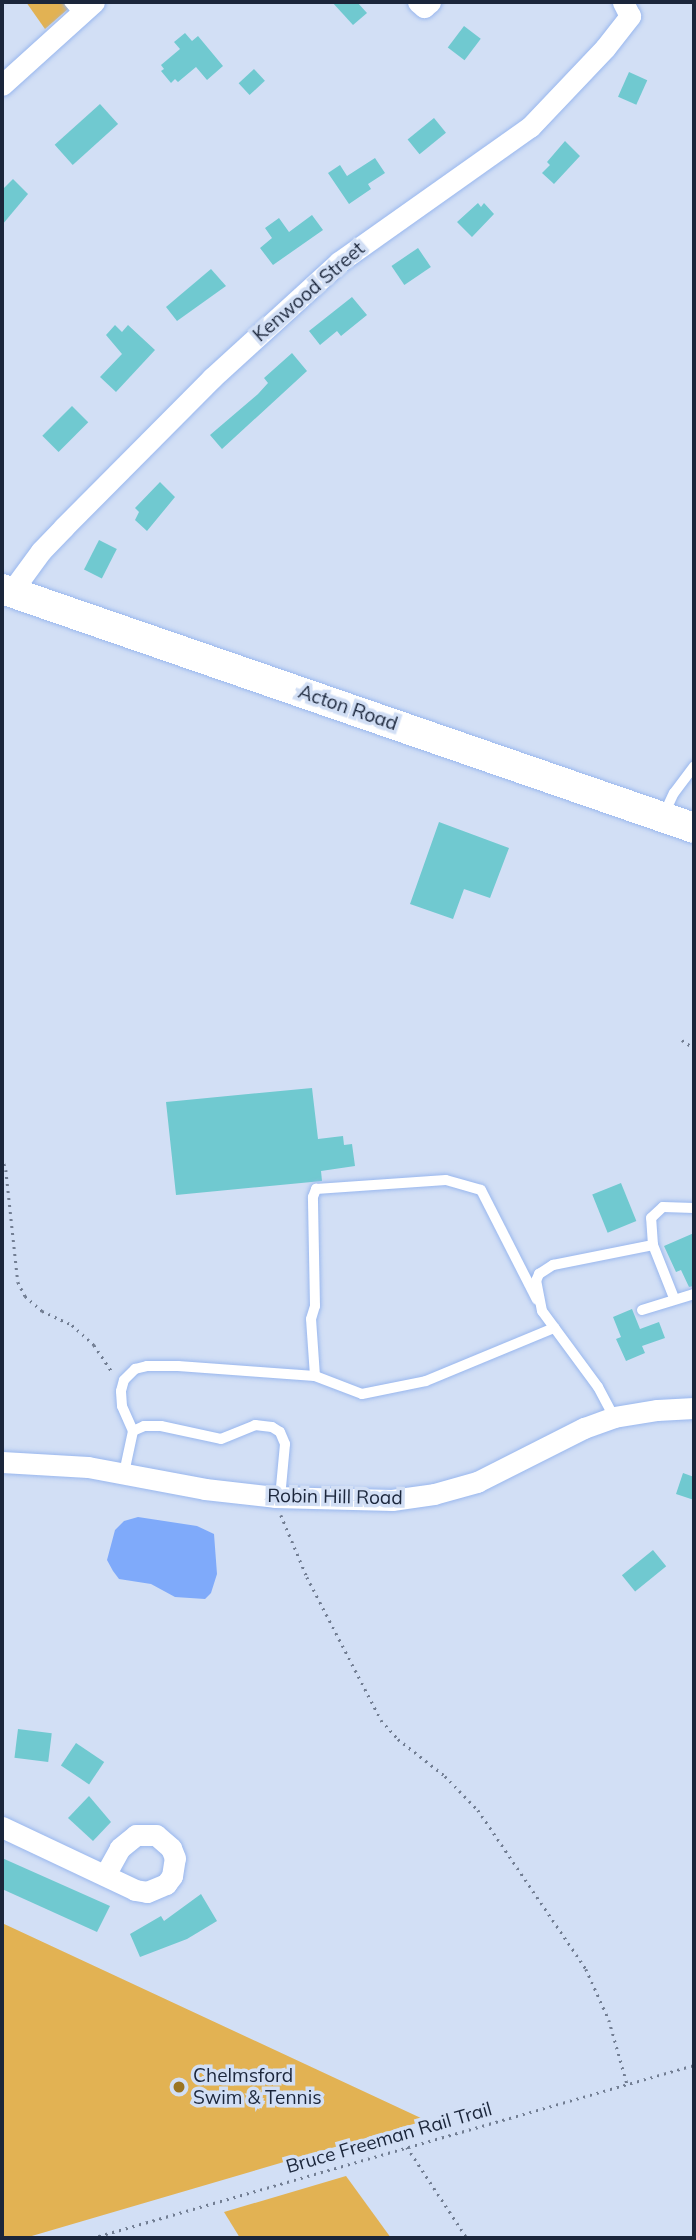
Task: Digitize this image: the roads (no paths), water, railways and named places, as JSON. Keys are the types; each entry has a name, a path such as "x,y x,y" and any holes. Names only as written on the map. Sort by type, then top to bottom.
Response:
{"main road":[{"name":"Acton Road","path":"6,591 694,828"}],"street":[{"path":"418,2 424,7 430,2"},
{"path":"2,85 81,6"},
{"name":"Kenwood Street","path":"6,591 56,535 212,378 339,262 530,127 605,48 626,9"},
{"name":"Robin Hill Road","path":"2,1462 88,1467 205,1489 280,1498 392,1500 435,1494 477,1482 583,1428 614,1417 645,1411 694,1408"},
{"path":"2,1827 105,1875"}],"lane":[{"path":"663,817 674,793 694,766"},
{"path":"315,1376 312,1320 315,1306 313,1198 316,1189 446,1180 481,1190 537,1300 554,1328 598,1387 614,1417"},
{"path":"674,1298 653,1245 650,1226 656,1211 663,1207 694,1208"},
{"path":"537,1300 536,1281 545,1268 562,1262 653,1245"},
{"path":"642,1310 694,1294"},
{"path":"124,1473 133,1431 122,1406 122,1387 135,1369 147,1366 315,1376 362,1394 426,1381 554,1328"},
{"path":"133,1431 144,1426 161,1426 221,1439 256,1424 272,1427 280,1432 285,1444 280,1498"}],"water":[{"path":"138,1517 197,1526 214,1534 217,1574 211,1593 205,1599 175,1597 151,1584 119,1579 107,1560 115,1530 124,1521"}],"place":[{"name":"Chelmsford Swim & Tennis","path":"179,2087"}]}
